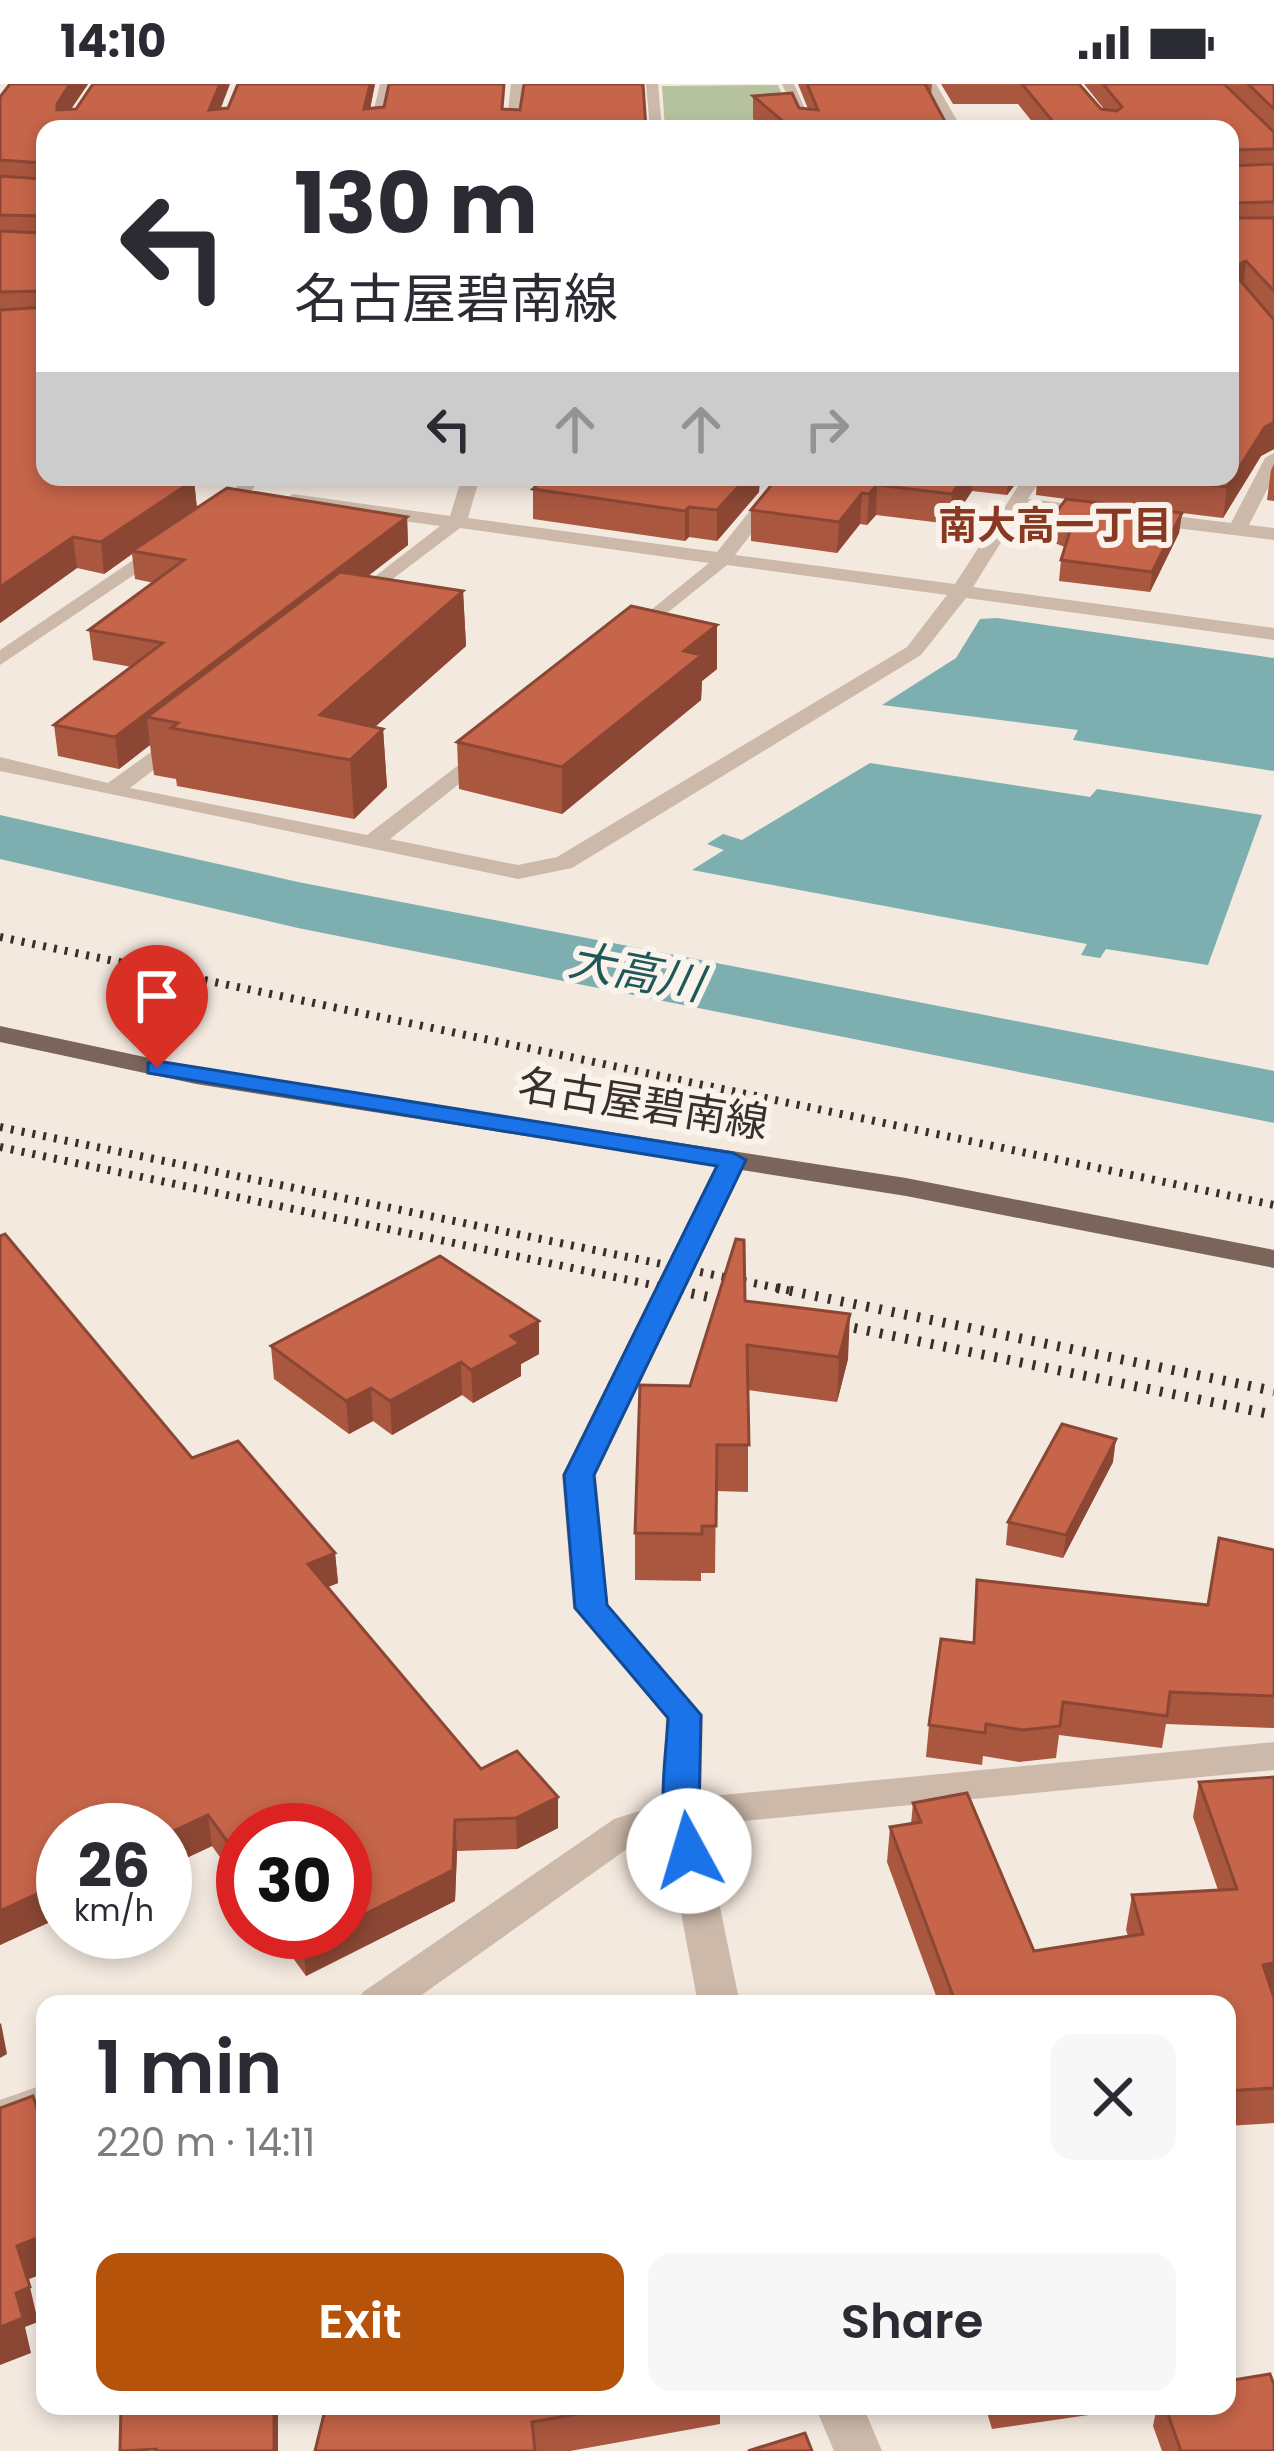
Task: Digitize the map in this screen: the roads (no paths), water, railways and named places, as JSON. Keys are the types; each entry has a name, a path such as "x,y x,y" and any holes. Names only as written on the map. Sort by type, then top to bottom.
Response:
{"main road":[{"name":"名古屋碧南線","path":"0,1034 196,1076 906,1187 1274,1259"}],"street":[{"path":"377,120 386,84"},
{"path":"513,120 517,84"},
{"path":"652,84 655,120"},
{"path":"788,84 804,120"},
{"path":"930,84 951,120"},
{"path":"1238,530 1274,458"},
{"path":"0,659 246,486"},
{"path":"253,486 458,521 1274,634"},
{"path":"331,620 458,521 468,486"},
{"path":"605,656 723,558 772,486"},
{"path":"0,764 518,872 564,863 914,651 960,592 1027,486"},
{"path":"1016,503 1274,534"},
{"path":"112,791 203,720"},
{"path":"374,841 498,742"},
{"path":"716,1995 681,1813 685,1715 591,1608 579,1475 733,1160"},
{"path":"391,1995 628,1829 681,1813 1274,1756"},
{"path":"0,2117 36,2105"},
{"path":"843,2415 858,2451"}],"water":[{"path":"980,619 1274,658 1274,771 1073,740 1078,730 882,705 956,658"},
{"path":"870,763 1090,797 1097,789 1262,815 1208,965 1106,949 1100,958 1081,955 1087,944 692,870 724,850 707,844 723,834 742,840"}],"waterway":[{"name":"大高川","path":"0,837 298,905 1274,1097"}],"railway":[{"path":"0,937 1274,1205"},
{"path":"0,1127 792,1291"},
{"path":"0,1147 681,1291"},
{"path":"666,1288 751,1306"},
{"path":"777,1288 1274,1391"},
{"path":"816,1320 1274,1415"}],"district":[{"name":"南大高一丁目","path":"1055,525"}]}
